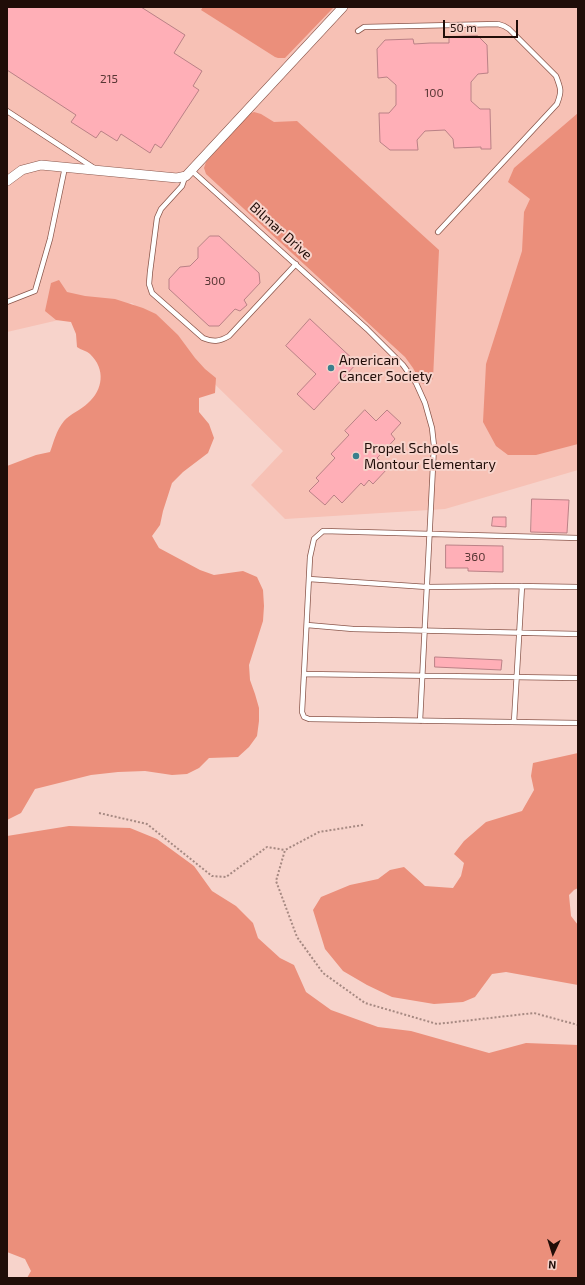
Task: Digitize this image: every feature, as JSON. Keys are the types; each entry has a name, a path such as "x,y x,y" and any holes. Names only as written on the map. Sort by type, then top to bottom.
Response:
{"street":[{"path":"7,181 22,170 32,166 41,165 177,178 188,173 342,8"}],"lane":[{"path":"358,31 364,27 498,24 504,26 514,34 556,76 560,86 561,94 557,104 438,232"},
{"path":"7,111 97,170"},
{"path":"7,302 34,291 50,239 65,167"},
{"path":"188,173 182,186 161,209 157,218 149,284 152,293 203,338 216,341 229,336 296,264"},
{"name":"Bilmar Drive","path":"188,173 296,264 367,329 403,365 416,383 425,403 433,434 434,446 420,721"},
{"path":"578,538 323,531 314,539 310,557 302,712 304,717 308,719 578,723"},
{"path":"309,579 427,587 578,587"},
{"path":"514,722 522,586"},
{"path":"307,625 353,629 578,634"},
{"path":"304,674 578,678"}],"path":[{"path":"100,813 147,824 212,876 226,877 267,848 285,850 319,832 363,825"},
{"path":"285,850 276,881 296,937 323,973 365,1003 438,1024 534,1013 578,1025"}],"shaded area":[{"path":"7,7 578,7 578,470 445,509 285,519 251,485 283,451 132,303 7,332"},
{"path":"203,7 334,7 285,58 278,58 201,10"},
{"path":"254,112 261,114 274,122 297,121 439,250 433,379 425,384 421,383 405,357 206,174 204,168 206,162 249,114"},
{"path":"578,113 578,444 536,455 508,455 496,446 483,422 486,364 522,251 524,212 530,199 508,182 514,168"},
{"path":"59,280 67,292 85,296 115,299 156,314 178,335 205,369 216,378 215,393 199,398 199,412 209,424 214,438 208,453 183,472 172,483 160,525 152,536 159,548 200,570 214,575 243,571 257,577 263,590 263,621 249,665 250,680 259,708 259,721 257,736 249,747 238,757 209,758 199,768 187,774 172,775 145,771 118,772 91,775 35,789 21,813 7,820 7,466 36,455 50,452 61,425 66,419 93,398 97,392 101,379 99,366 95,360 89,353 77,347 76,334 71,322 56,320 45,311 51,283"},
{"path":"578,753 578,888 569,895 571,916 578,925 578,985 506,972 492,974 475,997 463,1002 434,1004 392,997 343,971 325,949 313,910 321,897 350,885 378,879 390,870 404,867 425,886 453,888 461,876 464,863 454,854 464,841 486,822 522,811 534,790 531,776 533,763"},
{"path":"69,826 130,828 157,839 194,866 212,891 236,906 253,923 258,938 280,958 294,965 306,992 331,1010 378,1027 411,1031 489,1053 526,1043 578,1045 578,1278 27,1278 31,1271 25,1259 7,1252 7,836"}],"building":[{"path":"7,7 141,7 185,35 174,53 202,71 193,86 199,90 161,148 155,144 150,153 121,134 117,141 101,131 96,138 71,122 76,115 7,70"},
{"path":"478,36 487,45 488,73 478,74 471,82 471,101 480,109 490,109 491,149 481,149 481,147 454,148 453,139 445,130 425,131 417,140 418,150 390,150 380,142 379,113 389,113 396,105 396,85 387,77 378,78 377,49 385,40 413,39 414,44 449,43 449,37"},
{"path":"210,236 219,236 259,273 260,283 244,300 247,305 240,311 235,309 219,326 209,326 169,289 169,279 180,267 190,266 198,258 198,248"},
{"name":"American Cancer Society","path":"310,319 357,363 314,410 297,394 316,374 286,346"},
{"name":"Propel Schools Montour Elementary","path":"365,410 376,421 387,410 401,423 391,434 395,439 377,458 388,468 373,484 369,480 364,486 361,483 342,503 334,495 325,505 309,491 319,481 316,478 335,458 331,454 349,435 345,431"},
{"path":"532,499 569,500 567,533 531,532"},
{"path":"493,517 506,517 506,527 492,526"},
{"path":"446,545 503,546 503,572 468,571 468,568 446,568"},
{"path":"435,657 502,660 501,670 435,667"}],"place":[{"name":"American Cancer Society","path":"331,368"},
{"name":"Propel Schools Montour Elementary","path":"356,456"}]}
